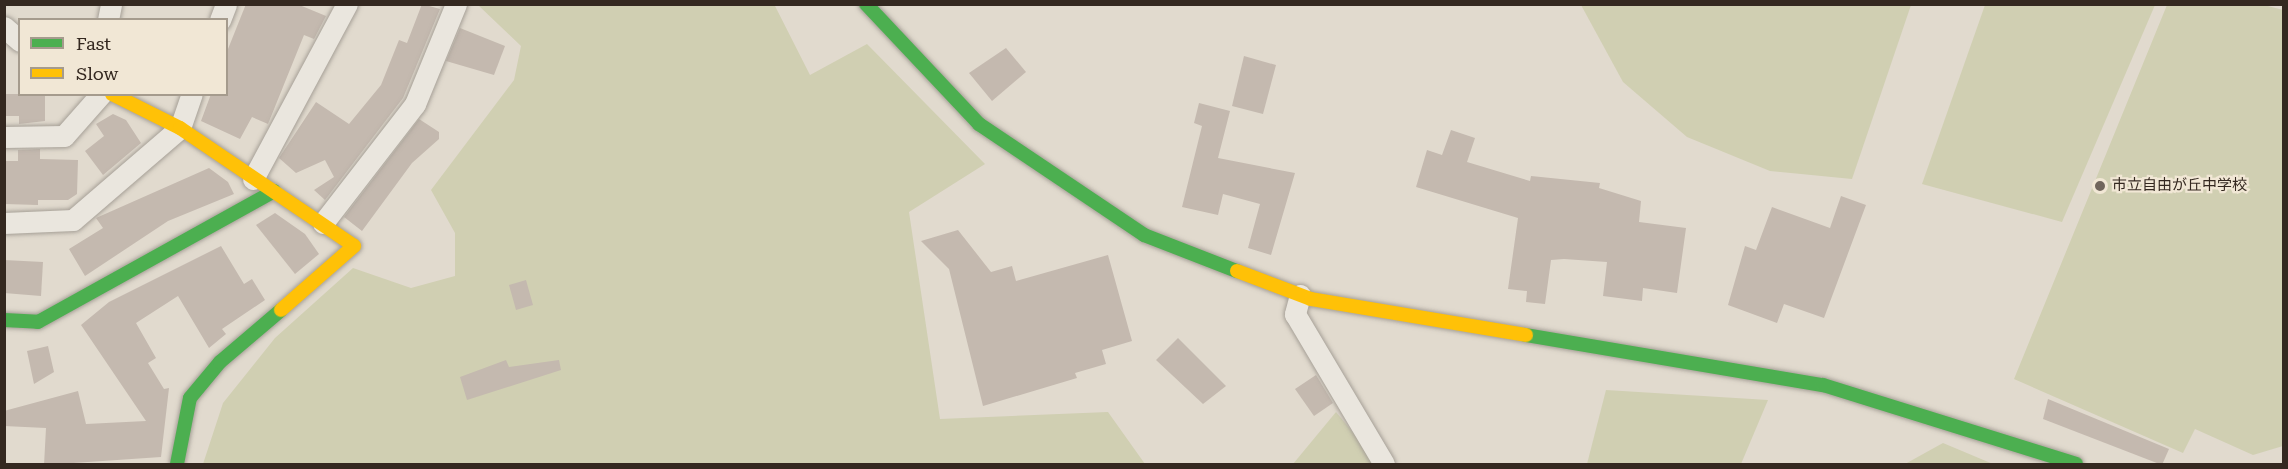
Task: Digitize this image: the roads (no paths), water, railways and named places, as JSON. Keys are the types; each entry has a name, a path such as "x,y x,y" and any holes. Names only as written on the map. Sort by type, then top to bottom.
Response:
{"street":[{"path":"253,179 348,4"},
{"path":"323,223 415,104 456,4"},
{"path":"866,4 979,124 1144,235 1300,295 1466,328 1823,385 2076,465"},
{"path":"4,27 18,39"},
{"path":"4,137 64,136 99,96"},
{"path":"116,96 180,128 354,246 220,362 190,398 177,465"},
{"path":"4,223 73,220 180,128 191,96"},
{"path":"4,320 38,322 274,191"},
{"path":"1300,295 1295,314 1384,465"}],"place":[{"name":"市立自由が丘中学校","path":"2100,186"}]}
